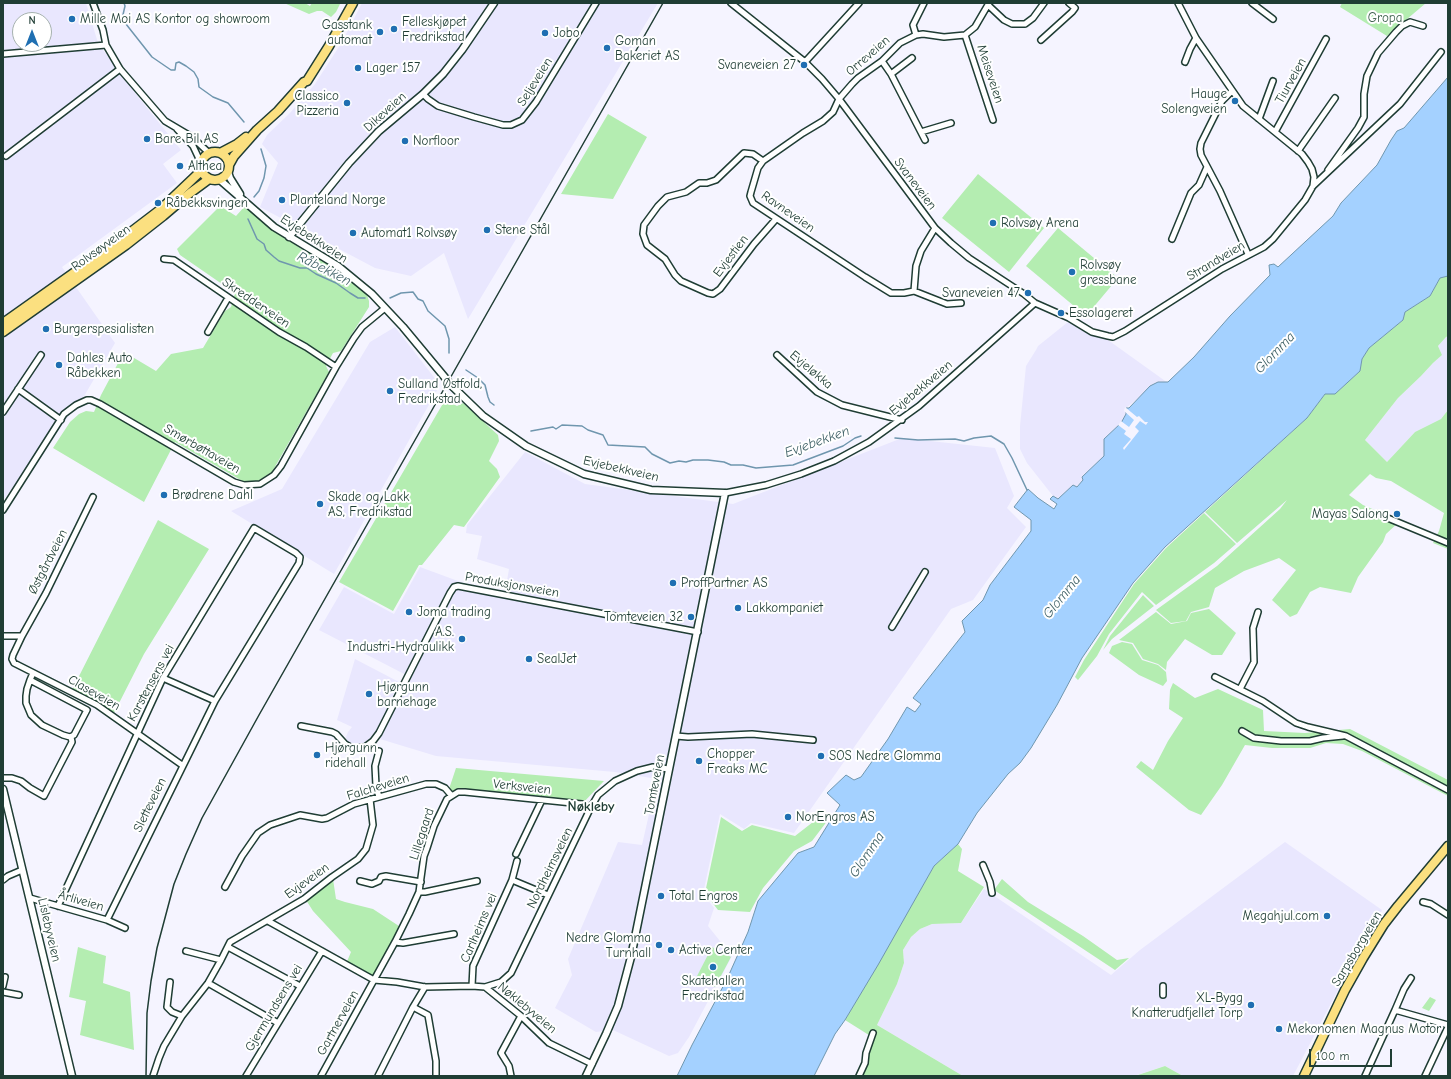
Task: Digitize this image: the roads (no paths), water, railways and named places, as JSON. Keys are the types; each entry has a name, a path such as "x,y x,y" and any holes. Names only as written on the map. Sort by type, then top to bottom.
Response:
{"main road":[{"path":"228,169 224,156 220,153 214,152 209,153 204,157 201,167 204,176 209,179 220,180 224,177 228,169 234,156 257,130 284,105 304,82 307,81 323,58 349,4"},
{"path":"220,153 238,144 257,130"},
{"name":"Rolvsøyveien","path":"3,323 123,238 161,208 201,167"},
{"name":"Rolvsøyveien","path":"3,332 126,245 209,179"},
{"name":"Sarpsborgveien","path":"1304,1076 1339,1002 1384,924 1448,846"}],"street":[{"path":"93,3 103,30 106,45 120,69 157,113 192,137 209,153"},
{"name":"Dikeveien","path":"290,237 349,163 380,131 423,94 443,74 462,50 494,3"},
{"name":"Seljeveien","path":"423,94 438,106 456,112 503,125 516,124 528,114 596,3"},
{"name":"Svaneveien","path":"732,3 805,62 839,99 935,228 969,258 1024,294 1035,303 1069,318 1092,332 1113,337"},
{"path":"805,62 859,3"},
{"path":"924,3 913,24 916,35 924,34 944,37 965,35 975,27 988,4 1004,20 1012,24 1025,24 1034,18 1044,3"},
{"path":"1041,40 1072,12 1075,8 1069,3"},
{"path":"1178,3 1196,38 1243,106 1298,151 1308,162 1314,177 1313,186"},
{"path":"1252,3 1273,19"},
{"path":"1326,175 1331,164 1358,128 1364,117 1364,94 1367,76 1378,53 1402,26 1410,22 1422,26"},
{"name":"Orreveien","path":"839,99 858,78 882,61 900,43 916,35"},
{"name":"Meiseveien","path":"965,35 993,120"},
{"path":"1185,62 1190,48 1196,38"},
{"name":"Tiurveien","path":"1275,132 1326,39"},
{"path":"3,54 106,45"},
{"name":"Strandveien","path":"1113,337 1125,331 1222,269 1248,254 1264,247 1273,239 1305,200 1313,186 1400,104 1441,52"},
{"path":"892,74 912,58"},
{"path":"882,61 892,74 925,140"},
{"path":"6,156 120,69"},
{"path":"1259,119 1273,81"},
{"path":"1232,91 1222,101 1201,143 1200,155 1220,191 1248,254"},
{"path":"1298,151 1335,98"},
{"path":"763,161 823,122 833,112 839,99"},
{"path":"921,132 951,123"},
{"path":"177,128 193,146 201,167"},
{"name":"Evjestien","path":"763,161 753,154 744,153 716,180 699,184 686,192 664,199 644,225 642,234 647,245 665,259 682,281 713,294 720,289 754,244 776,219"},
{"name":"Ravneveien","path":"763,161 758,168 751,192 751,200 753,203 891,293 914,291 947,304 961,303"},
{"path":"1172,239 1192,193 1199,185 1207,167"},
{"name":"Evjebekkveien","path":"228,169 230,178 242,199"},
{"name":"Evjebekkveien","path":"220,180 274,228 338,266 372,294 404,327 446,379 483,416 526,446 584,474 651,490 725,492 766,485 818,468 864,445 902,420 1035,303"},
{"path":"914,291 916,266 921,251 935,228"},
{"name":"Skredderveien","path":"164,259 174,260 228,298 336,368"},
{"path":"208,332 228,298"},
{"name":"Smørbøttaveien","path":"3,510 64,414 76,405 87,400 94,401 234,482 253,486 260,484 267,480 281,466 336,368 362,327 385,308"},
{"path":"3,412 41,355"},
{"name":"Evjeløkka","path":"777,355 817,392 842,406 902,420"},
{"path":"18,389 60,420"},
{"name":"Tomteveien","path":"586,1076 610,1024 624,987 638,926 698,632 725,492"},
{"name":"Østgårdveien","path":"12,659 22,636 46,593 93,497"},
{"path":"1378,514 1448,543"},
{"name":"Karstensens vei","path":"58,906 163,678 254,528 296,553 300,557"},
{"name":"Sletteveien","path":"106,920 215,701 299,563 300,557"},
{"path":"892,627 925,572"},
{"name":"Produksjonsveien","path":"301,726 332,732 336,734 345,744 352,748 364,747 373,741 379,733 450,593 454,587 458,586 698,632"},
{"path":"1240,689 1254,662 1253,628 1258,612"},
{"path":"3,636 22,636"},
{"name":"Claseveien","path":"12,659 14,663 97,706 182,765"},
{"path":"33,673 26,693 26,701 31,715 42,725 63,735 72,737"},
{"path":"1215,677 1263,701 1296,723 1346,736 1415,771 1448,790"},
{"path":"163,678 215,701"},
{"path":"3,778 12,778 21,781 44,796 72,742 72,737 76,734 87,710 30,680"},
{"path":"1242,731 1254,738 1281,741 1310,741 1346,736"},
{"path":"676,736 688,737 752,734 814,740"},
{"path":"379,751 376,766 376,786 379,797"},
{"name":"Nordheimsveien","path":"485,987 502,982 511,973 598,795 604,789 625,775 637,770 653,767 669,769"},
{"name":"Falcheveien","path":"225,887 242,856 258,833 270,825 300,815 322,819 327,818 354,804 426,784 436,784 444,788 451,795"},
{"name":"Lislebyveien","path":"3,789 72,1076"},
{"name":"Verksveien","path":"451,795 458,792 465,792 582,804 591,807"},
{"name":"Lillegaard","path":"374,980 395,942 419,892 424,856 434,826 443,806 451,795"},
{"name":"Evjeveien","path":"153,1076 158,1058 164,1046 182,1016 208,983 230,942 304,899 358,859 366,849 373,825 370,799"},
{"path":"516,854 542,800"},
{"name":"Carlheims vei","path":"472,986 473,966 512,880 518,861"},
{"path":"983,864 990,882 992,893"},
{"path":"3,879 22,870"},
{"path":"360,881 372,884 386,876 421,882"},
{"path":"512,880 548,895"},
{"path":"419,892 477,881"},
{"name":"Årliveien","path":"30,898 106,920 125,928"},
{"path":"1423,902 1431,904 1448,915"},
{"name":"Nøklebyveien","path":"268,921 374,980 425,987 485,987 549,1042 592,1064"},
{"path":"395,942 403,943 454,934"},
{"path":"228,947 300,986"},
{"path":"186,951 221,960"},
{"name":"Gjermundsens vei","path":"246,1076 322,951"},
{"path":"3,986 5,977"},
{"path":"1365,1076 1404,990 1411,978"},
{"name":"Gartnerveien","path":"321,1076 374,980"},
{"path":"170,982 167,1007 170,1011 182,1016"},
{"path":"208,983 278,1023"},
{"path":"1163,986 1163,995"},
{"path":"378,1076 413,1007 425,987"},
{"path":"3,992 19,995"},
{"path":"413,1007 428,1015 436,1062 436,1076"},
{"path":"1395,1010 1448,1026 1425,1076"},
{"path":"511,1076 509,1066 501,1052 520,1016"},
{"path":"859,1076 865,1063 866,1053 873,1033"}],"water":[{"name":"Glomma","path":"1448,77 1448,276 1440,278 1430,296 1405,312 1403,320 1369,348 1362,359 1360,371 1335,394 1325,394 1307,418 1165,547 1133,583 1082,658 1057,705 1031,748 977,813 958,844 934,866 878,965 835,1034 814,1076 677,1076 727,979 748,932 758,901 798,853 814,847 840,805 827,793 846,775 854,780 861,777 888,739 907,707 915,712 921,704 913,698 965,632 962,621 983,600 990,585 1031,531 1031,520 1014,507 1028,489 1054,509 1057,504 1050,499 1053,496 1058,499 1073,485 1077,487 1083,480 1082,477 1104,456 1104,439 1121,423 1126,414 1126,408 1129,408 1150,386 1158,382 1168,382 1194,357 1230,316 1270,275 1269,265 1274,264 1278,267 1333,216 1341,203 1377,165 1397,131 1404,128"}],"waterway":[{"name":"Råbekken","path":"124,3 125,6 122,19 152,57 171,70 175,70 176,63 179,62 186,66 194,72 198,79 199,87 213,97 228,103 244,122"},
{"name":"Råbekken","path":"254,197 259,191 264,178 266,166 261,149"},
{"name":"Råbekken","path":"248,219 257,239 264,244 266,250 279,261 300,268 307,268 336,283 358,298 365,298"},
{"name":"Råbekken","path":"390,298 401,293 413,292 418,299 423,301 428,311 445,326 449,339 449,353"},
{"name":"Evjebekken","path":"466,370 485,385 490,402 494,405"},
{"name":"Evjebekken","path":"531,431 553,427 556,429 562,425 582,426 588,430 603,435 608,445 645,447 652,454 670,463 679,461 686,462 693,460 708,460 756,468 793,465 843,446 861,436"},
{"name":"Evjebekken","path":"895,438 918,440 955,439 964,441 991,436 1004,444 1027,490"}],"railway":[{"path":"146,1076 147,1013 157,948 174,884 202,818 663,3"}],"place":[{"name":"Mille Moi AS Kontor og showroom","path":"72,19"},
{"name":"Felleskjøpet Fredrikstad","path":"394,29"},
{"name":"Gasstank automat","path":"380,32"},
{"name":"Jobo","path":"545,33"},
{"name":"Goman Bakeriet AS","path":"607,48"},
{"name":"Svaneveien 27","path":"804,65"},
{"name":"Lager 157","path":"358,68"},
{"name":"Hauge Solengveien","path":"1235,101"},
{"name":"Classico Pizzeria","path":"347,103"},
{"name":"Bare Bil AS","path":"147,139"},
{"name":"Norfloor","path":"405,141"},
{"name":"Althea","path":"180,166"},
{"name":"Planteland Norge","path":"282,200"},
{"name":"Råbekksvingen","path":"158,203"},
{"name":"Rolvsøy Arena","path":"993,223"},
{"name":"Stene Stål","path":"487,230"},
{"name":"Automat1 Rolvsøy","path":"353,233"},
{"name":"Rolvsøy gressbane","path":"1072,272"},
{"name":"Svaneveien 47","path":"1028,293"},
{"name":"Essolageret","path":"1061,313"},
{"name":"Burgerspesialisten","path":"46,329"},
{"name":"Dahles Auto Råbekken","path":"59,365"},
{"name":"Sulland Østfold, Fredrikstad","path":"390,391"},
{"name":"Brødrene Dahl","path":"164,495"},
{"name":"Skade og Lakk AS, Fredrikstad","path":"320,504"},
{"name":"Mayas Salong","path":"1397,514"},
{"name":"ProffPartner AS","path":"673,583"},
{"name":"Lakkompaniet","path":"738,608"},
{"name":"Joma trading","path":"409,612"},
{"name":"Tomteveien 32","path":"691,617"},
{"name":"A.S. Industri-Hydraulikk","path":"462,639"},
{"name":"SealJet","path":"529,659"},
{"name":"Hjørgunn barnehage","path":"369,694"},
{"name":"Hjørgunn ridehall","path":"317,755"},
{"name":"SOS Nedre Glomma","path":"821,756"},
{"name":"Chopper Freaks MC","path":"699,761"},
{"name":"NorEngros AS","path":"788,817"},
{"name":"Total Engros","path":"661,896"},
{"name":"Megahjul.com","path":"1327,916"},
{"name":"Nedre Glomma Turnhall","path":"659,945"},
{"name":"Active Center","path":"671,950"},
{"name":"Skatehallen Fredrikstad","path":"713,967"},
{"name":"XL-Bygg Knatterudfjellet Torp","path":"1251,1005"},
{"name":"Mekonomen Magnus Motor","path":"1279,1029"}],"district":[{"name":"Nøkleby","path":"591,807"}],"park label":[{"name":"Gropa","path":"1385,18"}]}
